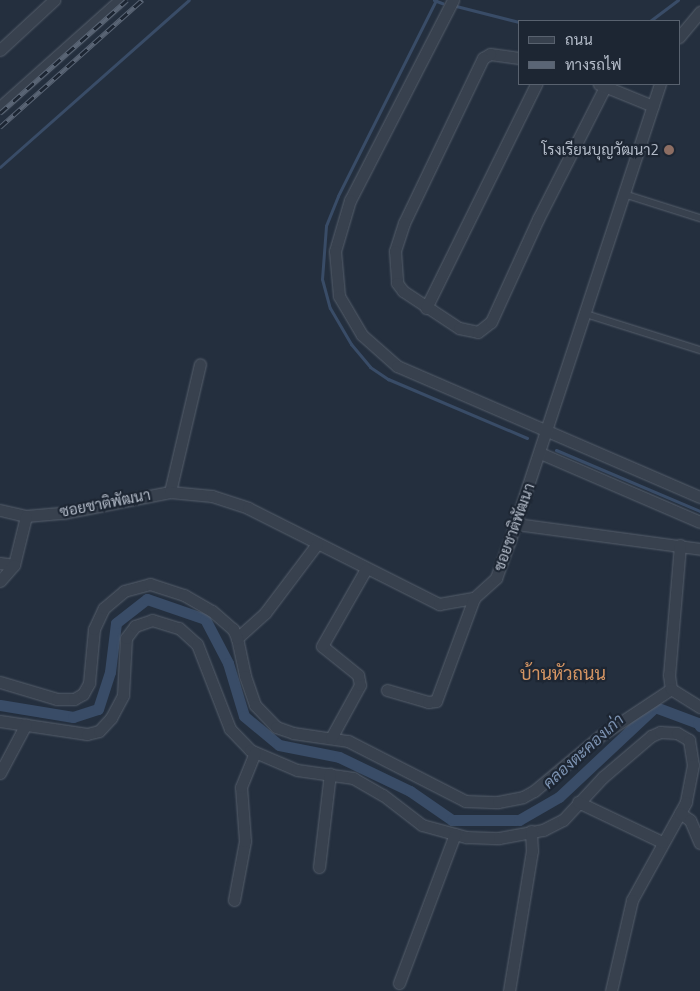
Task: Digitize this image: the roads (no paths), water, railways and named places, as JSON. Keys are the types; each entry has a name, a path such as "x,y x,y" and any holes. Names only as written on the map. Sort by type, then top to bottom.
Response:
{"street":[{"path":"0,50 54,0"},
{"path":"0,107 120,0"},
{"path":"453,0 350,200 335,252 339,296 362,336 396,366 700,497"},
{"path":"680,36 700,12"},
{"path":"518,58 490,54 483,58 404,223 395,251 397,283 426,308 471,332 485,328 491,322 602,85 653,106"},
{"path":"426,308 536,85"},
{"name":"ซอยชาติพัฒนา","path":"0,510 26,516 63,513 170,492 212,496 248,508 366,569 439,604 474,598 496,578 516,524 660,85"},
{"path":"170,492 200,364"},
{"path":"540,453 700,522"},
{"path":"0,581 14,565 23,539 26,516"},
{"path":"516,524 700,549"},
{"path":"237,638 273,603 317,544"},
{"path":"671,689 669,675 680,545"},
{"path":"0,563 14,565"},
{"path":"332,738 360,685 358,675 322,646 366,569"},
{"path":"0,682 57,699 74,699 83,694 89,683 94,629 104,608 124,591 150,584 184,595 212,611 233,628 245,676 255,705 276,727 294,733 332,738 364,748 465,801 498,802 523,797 534,791 600,736 671,689"},
{"path":"386,690 428,702 436,701 474,598"},
{"path":"0,721 87,734 99,731 123,694 126,638 135,626 152,620 179,628 197,644 230,729 255,752 297,770 353,778 383,795 422,825 455,834 499,838 544,830 563,820 578,802 651,736 660,732 677,733 689,740 693,766 686,802 662,842 632,900 611,991"},
{"path":"671,689 700,707"},
{"path":"0,773 26,724"},
{"path":"234,900 245,842 241,787 255,752"},
{"path":"319,867 330,774"},
{"path":"578,802 662,842"},
{"path":"680,813 698,828 700,843"},
{"path":"509,991 532,851 532,831"},
{"path":"399,983 455,834"}],"lane":[{"path":"624,194 700,218"},
{"path":"586,314 700,350"}],"waterway":[{"path":"0,167 189,0"},
{"path":"434,0 442,3"},
{"path":"436,0 338,196 326,226 322,279 330,308 351,344 370,367 388,379 527,438"},
{"path":"651,20 678,0"},
{"path":"456,6 518,22"},
{"path":"556,450 700,511"},
{"name":"คลองตะคองเก่า","path":"0,705 73,717 98,709 110,672 116,623 147,599 205,619 228,663 244,716 279,745 339,757 410,791 452,820 519,820 559,797 655,707 698,723 700,726"}],"railway":[{"path":"0,113 127,0"},
{"path":"0,127 142,0"}],"place":[{"name":"โรงเรียนบุญวัฒนา2","path":"669,150"}],"district":[{"name":"บ้านหัวถนน","path":"563,674"}]}
